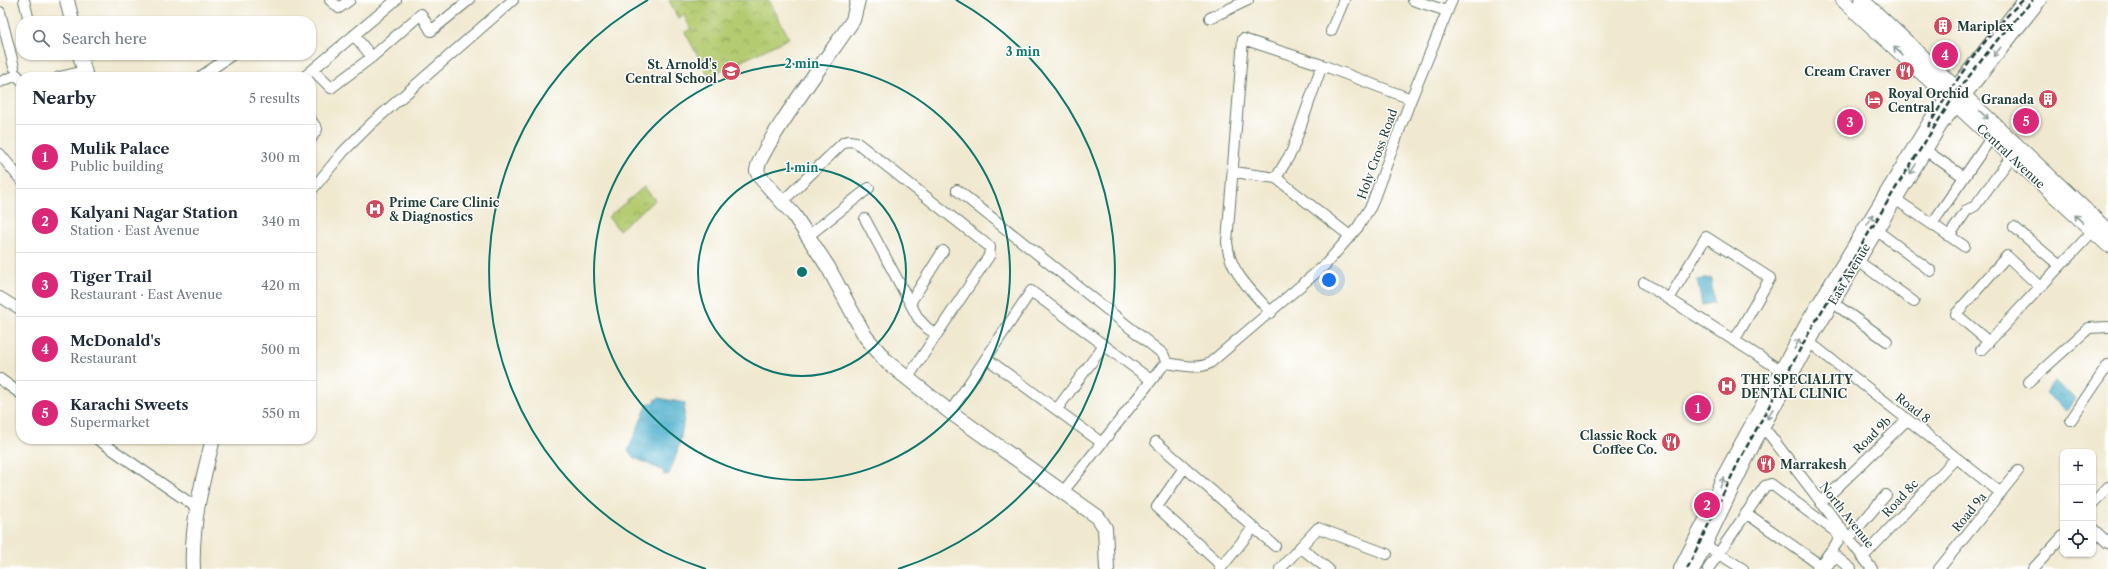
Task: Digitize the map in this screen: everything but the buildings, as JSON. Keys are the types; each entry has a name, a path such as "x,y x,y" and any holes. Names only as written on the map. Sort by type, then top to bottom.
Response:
{"street":[{"path":"24,0 28,16"},
{"path":"67,0 71,16"},
{"path":"330,0 339,8 350,0"},
{"path":"310,72 396,0"},
{"path":"316,73 331,88 372,57 421,14 431,30 469,0"},
{"path":"316,186 343,152 371,124 513,0"},
{"path":"858,0 854,20 778,128 757,166 760,177 783,201 808,236 828,267 865,336 887,362 950,412 1102,522 1105,528 1107,569"},
{"path":"1210,18 1248,0"},
{"path":"1331,31 1344,0"},
{"path":"1412,0 1447,11"},
{"name":"Holy Cross Road","path":"1167,363 1205,366 1210,363 1271,313 1325,265 1350,236 1371,206 1411,99 1452,0"},
{"name":"Central Avenue","path":"1843,0 1955,96 2108,231"},
{"name":"Central Avenue","path":"1862,0 1955,96 1991,138 2108,245"},
{"name":"East Avenue","path":"1693,569 1700,543 1724,478 1809,342 1925,150 1955,96 2025,0"},
{"name":"East Avenue","path":"1757,427 1782,371 1807,324 1932,119 1955,96 2039,0"},
{"path":"0,12 14,67"},
{"path":"354,35 372,57"},
{"path":"1271,313 1238,275 1228,256 1227,242 1234,172 1243,40 1322,65 1411,99"},
{"path":"81,60 84,72"},
{"path":"207,72 225,60"},
{"path":"1276,178 1292,151 1322,65"},
{"path":"0,82 16,75"},
{"path":"1932,224 1991,138"},
{"path":"783,201 844,142 856,142 926,198 990,246 989,256 907,379"},
{"path":"1925,150 1964,177"},
{"path":"0,154 16,174"},
{"path":"1949,236 1967,210 1975,206 2012,156"},
{"path":"1234,172 1276,178 1350,236"},
{"path":"808,236 869,188"},
{"path":"957,190 1163,354 1167,363 1151,380 1062,493"},
{"path":"1895,198 1964,246"},
{"path":"865,219 910,303 923,324 936,334"},
{"path":"2014,227 2060,266"},
{"path":"1876,230 1931,271"},
{"path":"1981,350 2093,231"},
{"path":"1669,299 1706,237 1770,278 1734,341"},
{"path":"910,303 943,251"},
{"path":"1989,342 1956,314 2007,256 2040,287"},
{"path":"1858,260 1914,302"},
{"path":"1644,284 1782,371"},
{"path":"950,412 1031,291 1151,380"},
{"path":"0,297 16,307"},
{"path":"1832,302 1887,341"},
{"path":"2030,382 2089,328 2108,327"},
{"name":"Road 8","path":"1809,342 2001,493"},
{"path":"1057,409 1104,345"},
{"path":"986,358 1102,443"},
{"path":"2072,420 2108,365"},
{"path":"0,378 16,390"},
{"name":"Road 9b","path":"1821,503 1908,420"},
{"name":"North Avenue","path":"1757,427 1769,434 1849,538 1867,565"},
{"path":"1156,442 1275,546"},
{"path":"104,444 196,507"},
{"path":"192,569 196,507 212,444"},
{"name":"Road 8c","path":"1867,565 1956,458"},
{"path":"1184,468 1157,504 1157,507 1221,568 1253,528"},
{"name":"Road 9a","path":"1939,569 2018,471"},
{"path":"1708,569 1765,486 1771,484 1776,486 1836,532 1839,537 1837,543 1821,568"},
{"path":"2096,500 2108,487"},
{"path":"1849,538 1886,495"},
{"path":"1746,513 1821,568"},
{"path":"1280,569 1318,528 1387,554"},
{"path":"2096,532 2108,543"},
{"path":"2033,569 2060,539"},
{"path":"1700,543 1719,553 1743,569"},
{"name":"East Avenue","path":"1681,569 1700,543"},
{"path":"1300,547 1328,569"},
{"path":"1821,568 1835,556 1851,569"}],"green space":[{"path":"669,0 769,0 789,38 709,77 685,32 691,29 684,15 678,18"},
{"path":"644,187 655,200 619,230 608,217"}],"water":[{"path":"1711,278 1714,303 1702,305 1697,280"},
{"path":"2054,382 2075,398 2066,411 2045,393"},
{"path":"659,398 685,403 678,448 669,474 664,475 663,471 635,458 628,451 648,403 654,403 656,399"}],"railway":[{"path":"1928,127 1948,93 1971,60 1983,44 2023,0"},
{"path":"1687,569 1740,459 1811,329 1897,186 1956,93 1998,39 2033,0"}],"place":[{"name":"Mariplex","path":"1943,26"},
{"name":"McDonald's","path":"1945,55"},
{"name":"St. Arnold's Central School","path":"731,71"},
{"name":"Cream Craver","path":"1905,71"},
{"name":"Granada","path":"2048,99"},
{"name":"Royal Orchid Central","path":"1874,100"},
{"name":"Karachi Sweets","path":"2026,121"},
{"name":"Tiger Trail","path":"1850,122"},
{"name":"Prime Care Clinic & Diagnostics","path":"375,209"},
{"name":"THE SPECIALITY DENTAL CLINIC","path":"1727,386"},
{"name":"Mulik Palace","path":"1698,408"},
{"name":"Classic Rock Coffee Co.","path":"1671,442"},
{"name":"Marrakesh","path":"1766,464"},
{"name":"Kalyani Nagar Station","path":"1707,505"}]}
